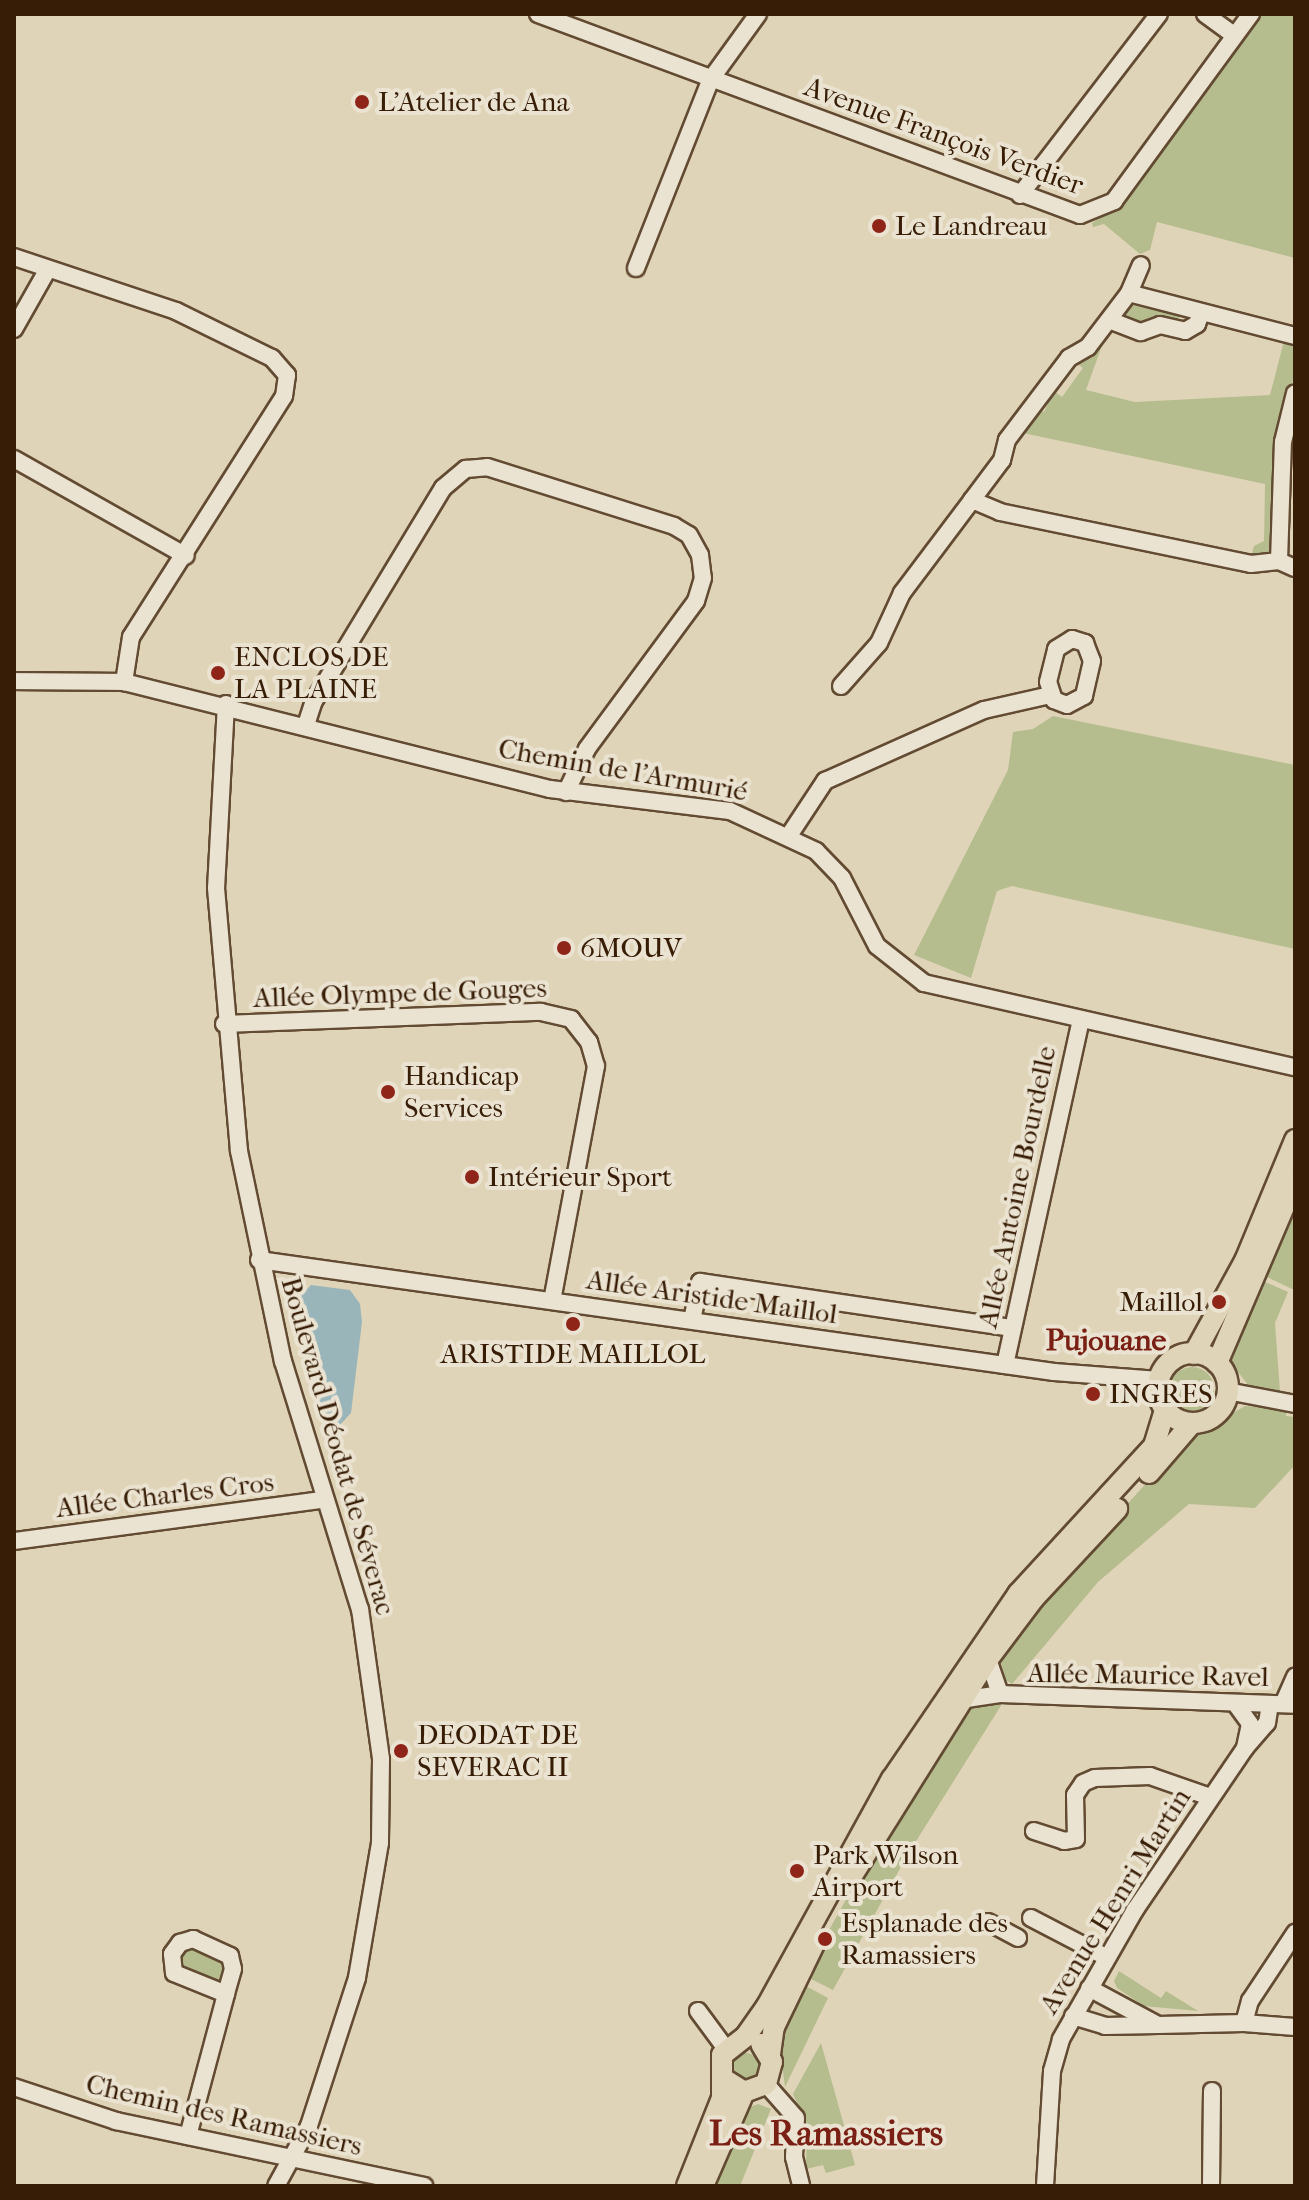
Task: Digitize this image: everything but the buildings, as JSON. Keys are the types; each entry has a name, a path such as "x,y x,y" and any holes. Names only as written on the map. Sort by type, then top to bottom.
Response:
{"main road":[{"path":"1194,1354 1245,1261 1295,1140"},
{"path":"703,2186 744,2092 766,2084 772,2070 770,2038 806,1958 960,1700 1034,1598 1192,1423 1220,1410 1227,1391 1217,1363 1295,1181"},
{"path":"687,2186 716,2118 722,2078 720,2063 767,2006 841,1865 930,1718 1018,1594 1154,1446 1165,1410 1159,1380 1172,1361 1194,1354 1217,1363"},
{"path":"1165,1410 1192,1423"},
{"path":"732,2045 759,2043 770,2054"},
{"path":"722,2078 744,2092"}],"street":[{"path":"636,268 711,79 758,14"},
{"path":"1020,195 1159,14"},
{"path":"1205,14 1234,35"},
{"name":"Avenue François Verdier","path":"548,16 1077,215 1110,204 1251,14"},
{"path":"14,257 176,311 272,358 287,375 284,396 186,556 131,637 124,682"},
{"path":"841,686 879,643 902,593 1002,460 1007,440 1069,358 1086,349 1109,320 1129,293 1141,265"},
{"path":"14,329 48,269"},
{"path":"1129,293 1295,336"},
{"path":"1109,320 1141,332 1156,325 1185,331 1195,326 1201,313"},
{"path":"972,500 1000,512 1251,564 1287,565 1283,442 1295,393"},
{"path":"14,459 186,556"},
{"path":"306,725 314,701 443,488 466,469 487,467 674,526 689,535 700,555 703,578 696,601 587,749 566,792"},
{"name":"Chemin de l'Armurié","path":"14,681 124,682 226,704 566,792 700,805 790,834 833,867 877,946 914,978 941,989 1295,1067"},
{"path":"790,834 825,781 984,710 1050,695"},
{"name":"Boulevard Déodat de Séverac","path":"226,704 216,888 224,1024 259,1260 323,1500 371,1658 382,1801 372,1905 357,1978 327,2075 294,2157 276,2186"},
{"name":"Allée Olympe de Gouges","path":"224,1024 541,1012 571,1019 593,1050 596,1075 552,1301"},
{"name":"Allée Antoine Bourdelle","path":"1005,1365 1081,1020"},
{"name":"Allée Aristide Maillol","path":"259,1260 1005,1365 1159,1380"},
{"path":"692,1320 700,1282 1013,1328"},
{"path":"1227,1391 1295,1404"},
{"name":"Allée Charles Cros","path":"14,1541 323,1500"},
{"name":"Allée Maurice Ravel","path":"988,1659 1000,1694"},
{"name":"Avenue Henri Martin","path":"1045,2186 1052,2071 1073,2016 1106,1957 1210,1797 1245,1748 1283,1704 1295,1677"},
{"name":"Allée Maurice Ravel","path":"960,1700 1000,1694 1283,1704"},
{"path":"1235,1703 1250,1724 1245,1748"},
{"path":"1034,1831 1064,1841 1076,1839 1075,1795 1083,1783 1095,1778 1150,1776 1210,1797"},
{"path":"1031,1918 1106,1957"},
{"path":"988,1922 1018,1938"},
{"path":"1244,2023 1250,2001 1295,1933"},
{"path":"1089,1988 1158,2025"},
{"path":"188,2136 226,1994"},
{"path":"698,2011 732,2045"},
{"path":"1073,2016 1105,2026 1244,2023 1295,2027"},
{"path":"766,2084 796,2118 794,2157 801,2186"},
{"name":"Chemin des Ramassiers","path":"14,2087 116,2121 424,2186"},
{"path":"1211,2186 1212,2091"}],"green space":[{"path":"1263,14 1295,14 1295,258 1157,222 1150,250 1140,254 1104,224 1093,227 1092,223 1115,209"},
{"path":"1132,305 1179,316 1178,322 1142,325 1122,317"},
{"path":"1104,340 1086,390 1135,402 1270,395 1284,341 1295,346 1295,371 1277,446 1273,548 1268,554 1251,557 1254,546 1264,541 1265,484 1023,433 1041,410 1044,412 1054,391 1062,397 1083,368 1076,363 1091,357"},
{"path":"1053,716 1295,765 1295,949 1012,886 997,891 971,978 914,955 1008,770 1013,732 1033,729"},
{"path":"1295,1194 1295,1289 1292,1289 1265,1276 1287,1228 1282,1225"},
{"path":"1263,1281 1288,1292 1275,1323 1280,1392 1249,1386 1230,1362 1229,1349"},
{"path":"1192,1367 1207,1374 1214,1389 1207,1404 1192,1411 1177,1404 1170,1389 1177,1374"},
{"path":"1245,1406 1287,1409 1286,1416 1295,1417 1295,1465 1255,1508 1189,1504 1098,1582 1012,1684 1006,1680 999,1656 1019,1624 1169,1458 1193,1436"},
{"path":"1002,1704 908,1854 833,1990 809,1978 833,1935 828,1932 885,1829 971,1705"},
{"path":"197,1945 198,1952 223,1957 226,1973 221,1979 208,1982 206,1975 193,1972 186,1976 177,1960 185,1947"},
{"path":"1119,1971 1161,1998 1166,1991 1198,2011 1144,2006 1117,1988 1114,1981"},
{"path":"802,1984 828,1998 785,2087 778,2035"},
{"path":"821,2043 855,2165 826,2173 823,2165 806,2169 807,2125 793,2094"},
{"path":"746,2053 755,2057 759,2066 755,2075 746,2079 737,2075 733,2066 737,2057"},
{"path":"758,2104 771,2109 740,2186 708,2186 745,2109"}],"water":[{"path":"311,1285 350,1290 360,1304 362,1322 351,1413 339,1426 323,1422 315,1406 290,1308"}],"place":[{"name":"L'Atelier de Ana","path":"362,102"},
{"name":"Le Landreau","path":"879,226"},
{"name":"ENCLOS DE LA PLAINE","path":"218,673"},
{"name":"6MOUV","path":"564,948"},
{"name":"Handicap Services","path":"388,1092"},
{"name":"Intérieur Sport","path":"472,1177"},
{"name":"Maillol","path":"1219,1302"},
{"name":"ARISTIDE MAILLOL","path":"573,1324"},
{"name":"INGRES","path":"1093,1394"},
{"name":"DEODAT DE SEVERAC II","path":"401,1751"},
{"name":"Park Wilson Airport","path":"797,1871"},
{"name":"Esplanade des Ramassiers","path":"825,1939"}],"district":[{"name":"Pujouane","path":"1106,1341"},
{"name":"Les Ramassiers","path":"826,2134"}]}
